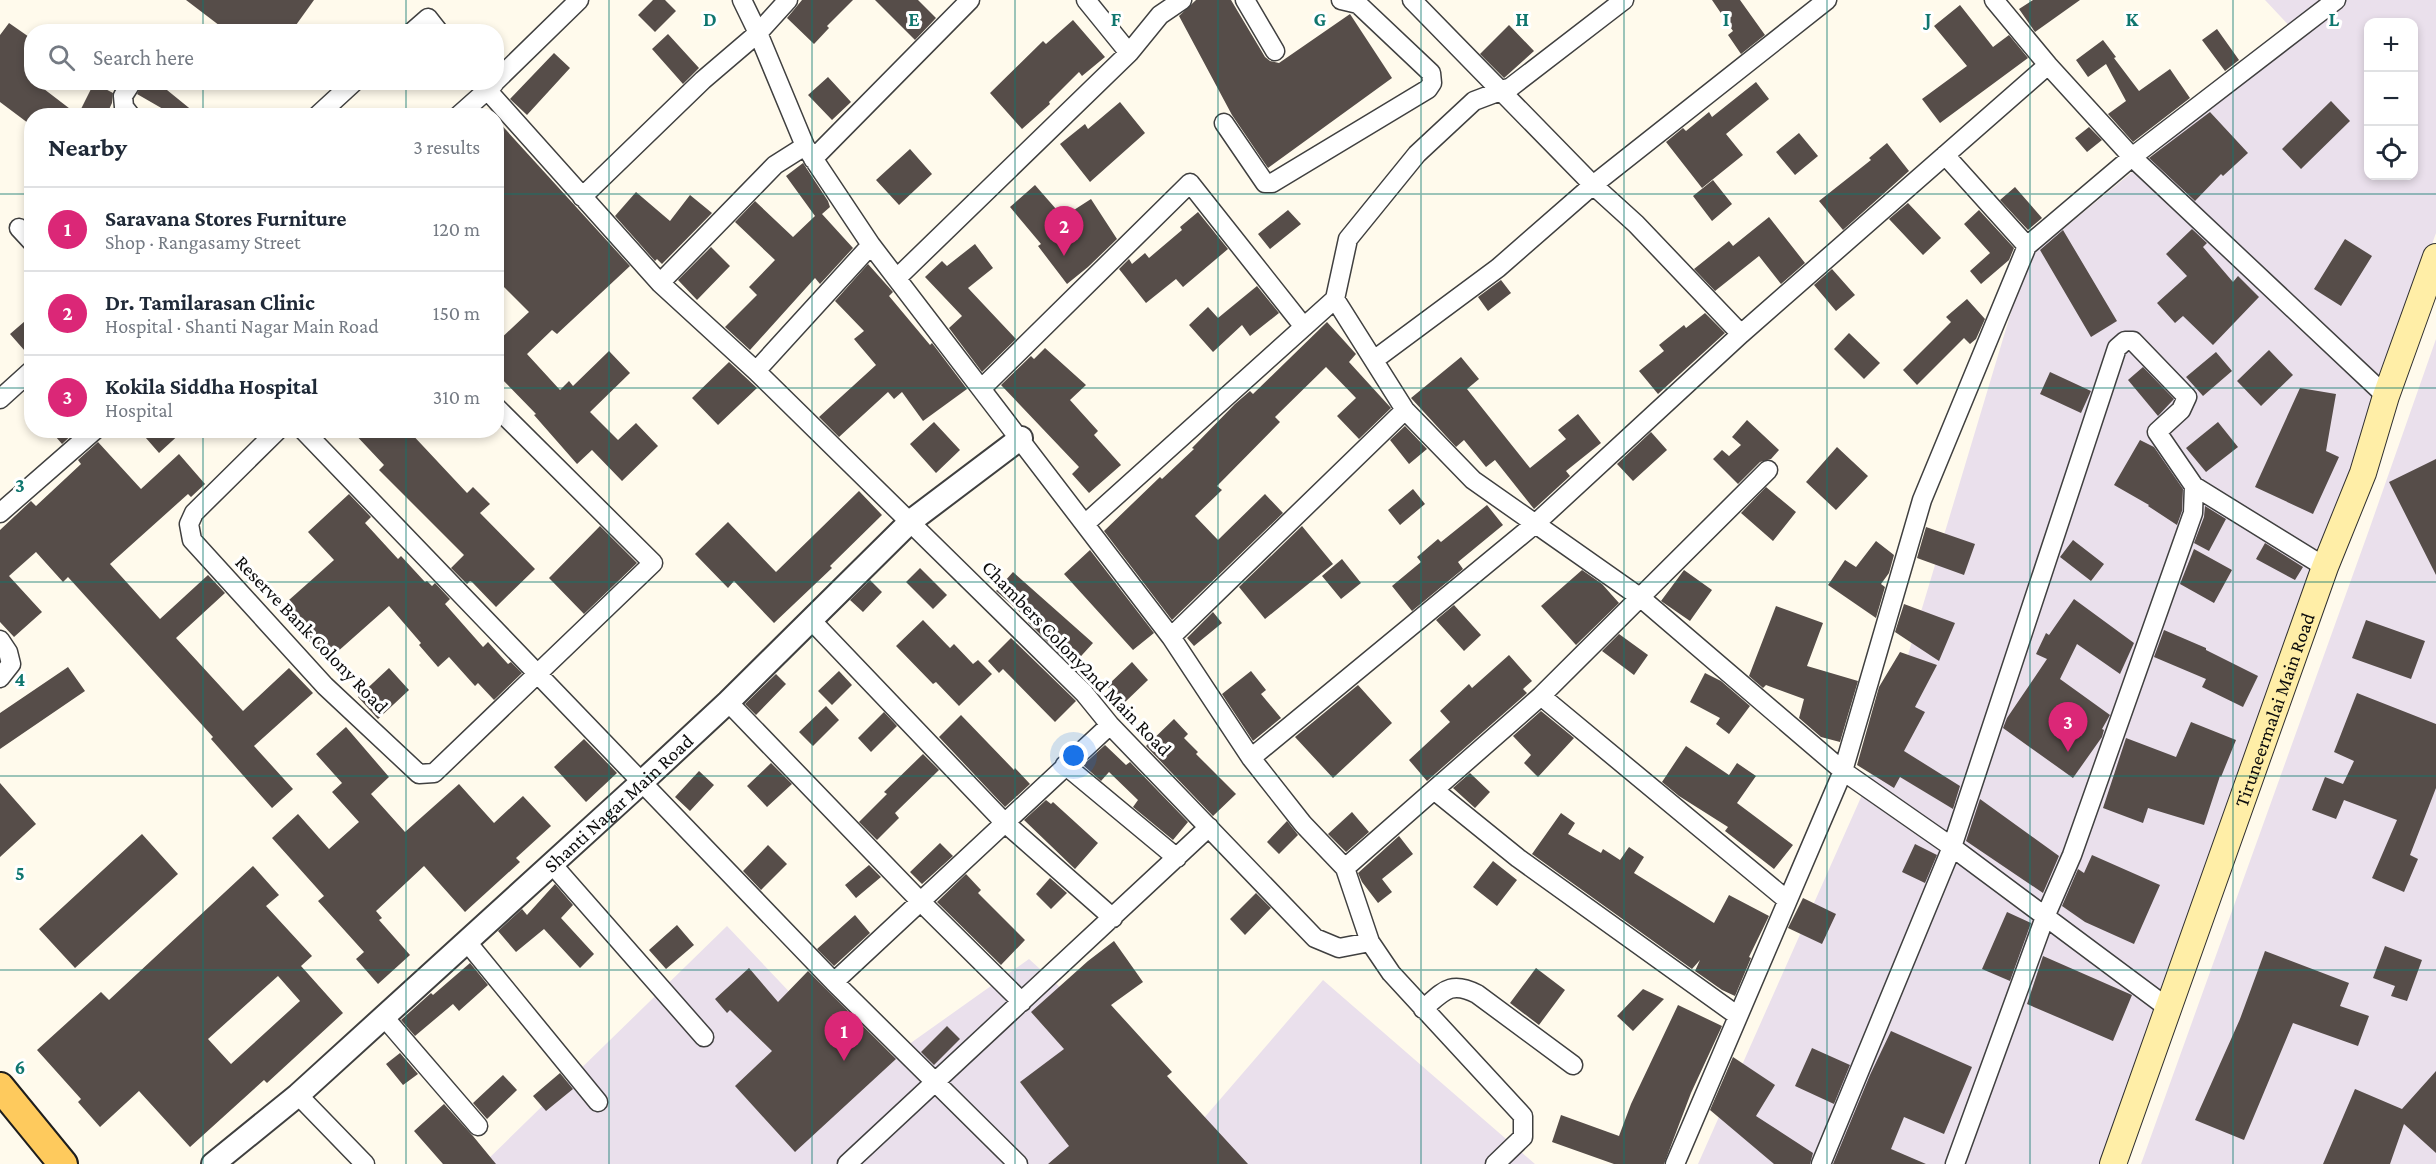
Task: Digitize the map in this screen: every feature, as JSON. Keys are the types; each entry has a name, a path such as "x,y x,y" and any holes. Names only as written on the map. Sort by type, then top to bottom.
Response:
{"main road":[{"name":"Tiruneermalai Main Road","path":"2113,1164 2325,567 2363,473 2386,396 2436,257"},
{"path":"0,1087 63,1164"}],"street":[{"path":"504,71 579,0"},
{"path":"742,0 809,152 871,245 898,277 1171,637 1251,758 1303,824 1346,868 1370,942 1390,974 1523,1116 1523,1137 1496,1164"},
{"path":"582,196 703,80 758,33 788,0"},
{"path":"660,283 776,165 809,152 970,0"},
{"path":"1086,0 1129,54"},
{"path":"898,277 1129,54 1160,15 1182,0"},
{"path":"1245,0 1275,51"},
{"path":"1224,123 1264,183 1272,183 1428,89 1432,84 1431,73 1358,4 1341,0"},
{"path":"1412,0 1593,185 1636,224 1741,334"},
{"path":"1086,523 1335,299 1348,238 1417,154 1474,101 1510,87 1624,0"},
{"path":"1374,360 1498,268 1593,185 1827,0"},
{"path":"1994,0 2048,65 2132,157 2386,396"},
{"path":"1675,1164 1843,771 1922,500 2027,246 2132,157 2336,0"},
{"path":"1251,758 1535,525 1741,334 2048,65"},
{"path":"125,108 123,96 127,90"},
{"path":"326,108 345,90"},
{"path":"466,108 484,90"},
{"name":"Chambers Colony2nd Main Road","path":"495,90 582,196 660,283 756,371 1084,693 1110,725 1315,938 1339,948 1370,942"},
{"path":"1945,155 2027,246"},
{"path":"982,388 1190,183 1304,327"},
{"path":"19,228 24,233"},
{"path":"756,371 871,245"},
{"path":"1335,299 1405,410 1473,480 1641,598 1843,771 1952,847 2168,1008"},
{"path":"1821,1164 1952,847 2118,348 2125,341 2133,341 2140,345 2187,397 2181,410 2157,432 2194,486 2325,567"},
{"path":"0,399 24,377"},
{"path":"1171,637 1405,410"},
{"path":"504,415 653,563 538,673"},
{"path":"0,513 86,438"},
{"name":"Reserve Bank Colony Road","path":"270,438 194,513 189,524 192,540 324,686 419,774 434,773 538,673"},
{"path":"311,438 834,982 1018,1164"},
{"name":"Shanti Nagar Main Road","path":"213,1164 298,1095 643,781 728,702 911,521 1021,438"},
{"path":"1346,868 1541,696 1768,470"},
{"path":"1955,1164 2045,917 2072,855 2193,513 2194,486"},
{"path":"811,620 1004,822 1113,918"},
{"path":"0,640 8,652 11,664 0,678"},
{"path":"1541,696 1787,900"},
{"path":"728,702 920,901 1022,1002"},
{"path":"834,982 1110,725"},
{"path":"1065,765 1177,858"},
{"path":"1434,790 1518,858 1738,1016"},
{"path":"847,1164 1209,827"},
{"path":"551,863 704,1037"},
{"path":"467,942 598,1102"},
{"path":"1423,1009 1446,989 1466,988 1573,1065"},
{"path":"384,1017 478,1126"},
{"path":"298,1095 365,1164"}],"shaded area":[{"path":"2265,0 2436,0 2436,233 2099,1164 1698,1164 1874,768 2027,259 2298,35"},
{"path":"2436,339 2436,1164 2141,1164 2369,530"},
{"path":"727,926 867,1074 1029,959 1204,1118 1323,980 1535,1164 483,1164"}],"building":[{"path":"186,0 314,0 297,24 218,24"},
{"path":"653,0 665,0 676,11 655,32 638,15"},
{"path":"802,0 853,0 827,26 829,28 814,44 787,18"},
{"path":"875,0 918,0 936,18 915,40"},
{"path":"1196,0 1231,0 1265,57 1279,63 1350,14 1392,78 1268,168 1232,115 1179,16"},
{"path":"1712,0 1740,0 1765,35 1741,54 1728,35 1733,31"},
{"path":"2033,0 2080,0 2035,32 2019,9"},
{"path":"1960,5 1993,47 2009,35 2028,58 1940,123 1922,99 1967,66 1934,26"},
{"path":"1073,20 1105,57 1082,76 1079,72 1049,102 1050,104 1022,129 990,93 1043,41 1046,44"},
{"path":"9,23 24,33 24,90 45,90 69,108 24,108 24,120 0,102 0,35"},
{"path":"1509,25 1534,51 1504,78 1480,54"},
{"path":"2217,29 2239,60 2225,71 2202,40"},
{"path":"668,34 699,68 683,84 652,49"},
{"path":"2103,40 2139,91 2170,69 2190,98 2133,142 2108,114 2126,101 2106,64 2088,77 2076,60"},
{"path":"554,53 570,68 527,115 510,99"},
{"path":"828,77 851,102 832,120 808,95"},
{"path":"1756,82 1769,99 1726,134 1743,155 1702,188 1666,142 1683,128 1686,131 1709,112 1712,117"},
{"path":"90,90 107,90 113,93 110,108 82,108"},
{"path":"139,90 167,90 189,108 161,108 137,94"},
{"path":"2331,101 2350,121 2301,169 2282,149"},
{"path":"1120,102 1145,133 1090,182 1060,144 1085,124 1088,129"},
{"path":"2210,112 2248,153 2223,176 2221,174 2195,201 2149,158"},
{"path":"2089,127 2102,140 2087,152 2075,138"},
{"path":"504,128 630,266 557,334 552,330 527,354 560,390 569,381 573,386 609,351 630,373 590,412 618,440 636,423 658,446 622,481 592,450 577,464 534,415 536,414 504,381 504,335 529,312 504,287"},
{"path":"1799,133 1818,156 1795,175 1776,152"},
{"path":"1887,143 1909,171 1843,230 1819,201 1871,160 1869,158"},
{"path":"910,149 932,174 899,205 876,180"},
{"path":"803,163 828,201 830,207 822,214 853,248 820,284 815,278 750,350 725,327 757,295 749,287 775,260 735,222 755,201 793,237 815,216 786,176"},
{"path":"1713,180 1732,204 1712,221 1693,196"},
{"path":"1035,185 1063,217 1091,199 1117,239 1067,284 1038,246 1041,244 1010,207"},
{"path":"2015,187 2042,218 2028,230 2000,200"},
{"path":"636,192 670,221 690,195 712,213 662,264 657,259 655,261 615,216"},
{"path":"1908,203 1941,238 1923,255 1889,219"},
{"path":"1288,210 1301,224 1270,249 1258,234"},
{"path":"1979,210 2014,248 2009,260 1981,284 1970,271 1990,253 1964,224"},
{"path":"1198,212 1228,249 1183,287 1176,279 1146,303 1119,269 1129,259 1132,264 1145,253 1149,258 1182,230 1180,227"},
{"path":"1769,217 1805,263 1781,284 1759,256 1715,291 1694,269 1729,241 1733,246"},
{"path":"2192,229 2207,243 2203,247 2233,282 2238,276 2259,297 2213,345 2183,316 2175,323 2157,303 2187,276 2166,254"},
{"path":"2063,230 2117,321 2091,337 2040,250"},
{"path":"2345,239 2372,256 2341,306 2314,289"},
{"path":"975,244 993,268 968,288 1016,339 982,372 949,328 962,316 925,277 942,261 947,266"},
{"path":"711,247 730,266 697,300 678,280"},
{"path":"868,264 893,292 889,296 930,345 932,343 967,389 923,421 902,392 894,399 888,392 839,437 819,417 876,365 854,339 864,331 835,301"},
{"path":"1832,269 1855,295 1836,311 1814,285"},
{"path":"1501,280 1511,293 1488,311 1478,297"},
{"path":"1257,286 1279,313 1250,336 1242,325 1213,352 1189,325 1208,307 1218,318"},
{"path":"1967,299 1985,319 1976,339 1970,344 1964,338 1917,385 1903,370 1951,322 1946,317"},
{"path":"1705,313 1725,333 1658,394 1639,371 1664,351 1659,345 1684,325 1686,328"},
{"path":"24,322 24,350 10,334"},
{"path":"1327,322 1356,354 1349,362 1391,408 1359,439 1337,416 1356,398 1326,367 1275,417 1280,422 1217,486 1222,490 1195,516 1218,540 1265,494 1283,513 1172,620 1104,531 1160,477 1162,479 1194,449 1192,448 1235,404 1250,391 1253,394"},
{"path":"1849,333 1880,363 1864,379 1834,349"},
{"path":"1045,348 1086,385 1070,400 1098,431 1094,435 1121,465 1089,493 1072,474 1079,467 1001,385 1031,356 1034,359"},
{"path":"2269,350 2293,375 2261,406 2237,381"},
{"path":"2216,352 2232,371 2203,396 2186,377"},
{"path":"1461,357 1479,379 1467,389 1530,468 1566,439 1558,430 1578,414 1601,443 1566,471 1570,476 1534,509 1495,460 1486,467 1464,440 1456,447 1411,398"},
{"path":"729,362 757,388 718,425 692,398"},
{"path":"2143,367 2174,399 2158,416 2128,380"},
{"path":"2050,372 2091,391 2081,413 2040,394"},
{"path":"2300,388 2336,394 2326,451 2339,457 2313,514 2255,487"},
{"path":"1747,420 1779,450 1771,459 1760,462 1738,484 1713,459 1722,450 1729,456 1741,445 1732,437"},
{"path":"934,422 960,450 936,473 910,444"},
{"path":"2218,422 2238,447 2206,472 2186,448"},
{"path":"1405,426 1427,449 1409,464 1390,440"},
{"path":"1651,432 1667,450 1633,481 1617,464"},
{"path":"57,438 68,438 62,444"},
{"path":"146,438 175,438 159,453"},
{"path":"359,438 415,438 467,493 473,487 490,504 480,513 535,569 496,607 472,582 467,584 451,568 464,555 379,470 384,465"},
{"path":"2140,440 2154,447 2183,489 2182,511 2177,525 2149,505 2114,485"},
{"path":"98,442 141,489 179,454 205,484 191,497 188,494 110,564 160,619 208,575 225,593 176,638 243,711 289,668 313,693 254,746 293,789 272,808 211,739 213,737 68,577 63,582 36,552 9,576 42,612 14,637 0,622 0,530 31,501 36,506 81,464 78,460"},
{"path":"1837,447 1868,476 1836,510 1806,482"},
{"path":"2436,459 2436,575 2389,482"},
{"path":"1766,487 1796,512 1773,541 1741,513"},
{"path":"1413,489 1425,504 1400,525 1388,510"},
{"path":"859,491 882,515 830,566 832,568 774,623 734,581 728,588 695,554 728,522 776,572"},
{"path":"349,494 371,517 365,523 398,559 401,556 425,582 427,581 432,586 435,583 450,599 445,604 483,647 488,642 508,664 511,662 522,673 494,700 478,683 475,686 449,657 438,667 389,606 327,661 280,608 334,560 308,532"},
{"path":"1487,505 1503,525 1458,562 1463,569 1412,611 1392,586 1421,562 1417,557 1438,539 1441,542"},
{"path":"2205,506 2226,519 2209,551 2194,543 2204,517"},
{"path":"600,526 637,563 584,614 549,578"},
{"path":"1302,526 1333,564 1265,619 1239,587"},
{"path":"1926,527 1975,544 1964,575 1917,558"},
{"path":"2073,540 2104,564 2091,581 2060,557"},
{"path":"1876,541 1894,555 1889,573 1881,584 1885,587 1876,618 1828,585 1845,560 1856,567"},
{"path":"2265,543 2303,567 2295,580 2256,559"},
{"path":"2194,549 2232,570 2214,603 2180,584"},
{"path":"1090,550 1154,633 1133,650 1064,574"},
{"path":"1342,559 1361,583 1341,599 1322,576"},
{"path":"920,568 947,595 933,609 906,582"},
{"path":"1582,570 1602,584 1619,603 1576,645 1541,606"},
{"path":"1684,570 1712,590 1690,621 1661,601"},
{"path":"1013,572 1093,643 1072,666 1028,622 1029,620 996,591"},
{"path":"870,580 882,592 863,612 850,600"},
{"path":"2074,599 2134,643 2120,674 2077,644 2060,679 2110,715 2102,729 2104,730 2102,737 2073,778 2003,728 2007,718 2047,659 2036,654 2046,633 2049,635"},
{"path":"1904,604 1955,623 1939,661 1895,632"},
{"path":"1454,605 1481,635 1464,651 1436,620"},
{"path":"1776,606 1823,623 1807,666 1858,681 1840,742 1821,737 1799,718 1804,699 1766,685 1763,688 1749,676"},
{"path":"1213,612 1222,623 1194,646 1187,638"},
{"path":"923,620 950,648 954,644 973,664 978,660 992,674 959,706 936,682 933,684 896,646"},
{"path":"2366,620 2425,641 2411,679 2352,658"},
{"path":"2164,630 2206,648 2258,676 2243,707 2202,687 2206,679 2154,657"},
{"path":"1619,634 1648,655 1634,675 1602,651"},
{"path":"1011,638 1076,701 1055,722 1003,669 999,673 988,661"},
{"path":"1900,652 1937,665 1915,707 1925,712 1904,751 1960,786 1953,809 1900,777 1894,788 1857,765 1879,687"},
{"path":"1509,655 1532,681 1523,689 1527,693 1427,781 1409,760 1450,722 1440,711 1469,684 1472,688"},
{"path":"1132,662 1148,680 1123,704 1107,686"},
{"path":"68,667 85,691 0,749 0,713"},
{"path":"389,668 409,690 378,719 358,697"},
{"path":"839,671 852,685 832,705 818,691"},
{"path":"1251,671 1266,690 1261,694 1281,718 1253,741 1222,694"},
{"path":"1705,673 1721,681 1750,706 1729,734 1716,724 1720,718 1690,702"},
{"path":"776,674 786,684 756,715 745,704"},
{"path":"1358,685 1392,723 1333,778 1295,737"},
{"path":"2357,693 2436,724 2436,788 2410,855 2418,859 2404,892 2372,878 2397,820 2344,800 2336,819 2312,810 2325,777 2343,784 2354,761 2334,752"},
{"path":"826,706 839,720 813,746 799,732"},
{"path":"1541,711 1574,738 1538,777 1524,763 1531,755 1513,736"},
{"path":"884,712 897,726 871,752 858,738"},
{"path":"961,715 1030,784 1005,807 939,737"},
{"path":"1174,719 1188,734 1184,738 1198,752 1196,754 1236,794 1213,816 1146,746"},
{"path":"2191,722 2236,740 2220,776 2204,825 2148,808 2143,823 2103,808 2126,738 2176,757"},
{"path":"346,727 389,777 371,794 405,832 459,784 494,823 523,796 551,826 516,858 520,862 465,912 424,866 376,911 382,918 379,920 410,955 378,984 356,959 364,952 318,901 324,896 272,838 298,814 329,849 359,822 332,792 342,783 316,754"},
{"path":"584,739 617,773 586,802 554,767"},
{"path":"1105,745 1126,765 1130,762 1188,822 1173,840 1133,807 1138,800 1109,772 1101,781 1083,765"},
{"path":"1686,746 1729,775 1737,763 1756,776 1737,803 1793,845 1774,869 1725,831 1728,827 1679,796 1662,782"},
{"path":"923,754 939,770 895,813 899,818 877,840 859,822 887,794 884,792"},
{"path":"771,763 792,784 767,807 747,786"},
{"path":"699,771 714,785 690,811 675,797"},
{"path":"1470,773 1490,792 1475,808 1453,788"},
{"path":"0,783 36,824 0,857"},
{"path":"1980,799 2059,856 2043,893 1966,841"},
{"path":"1046,800 1051,804 1053,802 1098,843 1075,869 1024,820"},
{"path":"1352,812 1369,832 1346,852 1328,834"},
{"path":"1561,813 1575,823 1568,834 1601,853 1603,849 1620,860 1629,847 1644,857 1634,873 1714,923 1729,895 1769,916 1749,957 1751,958 1735,996 1722,990 1695,971 1700,960 1692,969 1532,854"},
{"path":"1287,821 1298,835 1279,854 1267,842"},
{"path":"142,834 178,874 75,968 39,929"},
{"path":"1399,836 1413,854 1382,879 1392,892 1378,903 1358,873"},
{"path":"940,843 953,856 922,884 910,872"},
{"path":"1915,844 1937,855 1925,883 1902,872"},
{"path":"768,845 787,864 761,890 743,871"},
{"path":"2092,855 2160,885 2134,944 2085,922 2062,906 2078,869 2084,873"},
{"path":"1493,861 1517,880 1497,906 1473,887"},
{"path":"869,865 881,877 856,898 845,885"},
{"path":"253,866 279,895 266,906 312,956 301,966 343,1013 267,1083 264,1080 190,1147 139,1091 100,1127 78,1102 81,1099 37,1050 101,992 109,1000","holes":["278,976 300,1001 231,1064 208,1039"]},
{"path":"966,874 981,890 978,893 1025,940 1001,965 937,902"},
{"path":"1050,878 1067,893 1051,909 1036,894"},
{"path":"555,884 573,905 561,918 594,954 580,968 544,929 516,952 498,931 522,909 527,915"},
{"path":"1256,893 1271,908 1245,935 1230,919"},
{"path":"1803,898 1836,914 1822,944 1788,928"},
{"path":"2007,912 2031,923 2010,981 1982,969"},
{"path":"855,915 870,933 834,966 817,949"},
{"path":"677,925 694,945 666,969 649,950"},
{"path":"1114,941 1143,982 1111,1005 1172,1072 1167,1076 1248,1164 1048,1164 1069,1146 1020,1082 1064,1049 1031,1012"},
{"path":"2385,946 2422,960 2407,1001 2391,996 2395,986 2373,978"},
{"path":"2265,951 2349,983 2340,1006 2369,1016 2358,1046 2293,1023 2244,1140 2195,1120 2240,1019"},
{"path":"2043,956 2132,995 2113,1041 2027,1004"},
{"path":"470,963 488,985 459,1011 453,1004 415,1036 401,1020"},
{"path":"749,968 778,1002 808,971 896,1059 795,1152 735,1086 772,1051 730,1010 727,1013 715,999"},
{"path":"1536,968 1565,990 1539,1025 1510,1003"},
{"path":"1643,989 1664,999 1633,1031 1617,1016"},
{"path":"1678,1005 1722,1026 1691,1093 1664,1164 1614,1164 1552,1142 1561,1115 1619,1136 1631,1104"},
{"path":"947,1026 960,1039 934,1065 921,1052"},
{"path":"1891,1031 1972,1067 1944,1134 1904,1117 1891,1149 1926,1164 1833,1164 1870,1075"},
{"path":"1812,1048 1850,1065 1834,1104 1795,1086"},
{"path":"400,1053 418,1074 403,1085 386,1064"},
{"path":"1733,1057 1775,1085 1756,1116 1813,1153 1810,1164 1774,1164 1710,1110"},
{"path":"2436,1071 2436,1153 2404,1124 2390,1164 2323,1164 2355,1089 2402,1109"},
{"path":"560,1073 573,1089 546,1111 533,1096"},
{"path":"503,1075 517,1090 487,1119 473,1103"},
{"path":"444,1104 496,1164 443,1164 414,1131"}],"place":[{"name":"Dr. Tamilarasan Clinic","path":"1064,256"},
{"name":"Kokila Siddha Hospital","path":"2068,752"},
{"name":"Saravana Stores Furniture","path":"844,1061"}]}
